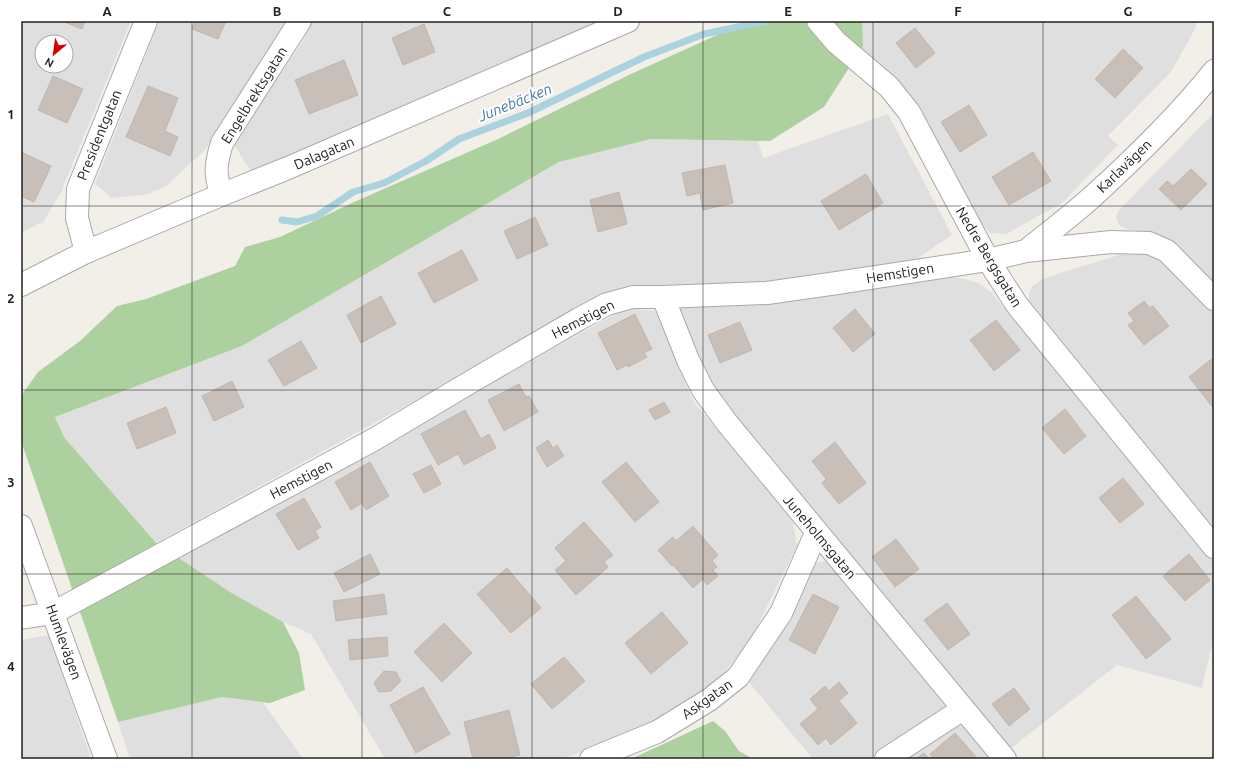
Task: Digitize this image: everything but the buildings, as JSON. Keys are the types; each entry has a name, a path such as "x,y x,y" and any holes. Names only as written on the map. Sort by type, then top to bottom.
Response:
{"street":[{"name":"Presidentgatan","path":"86,252 77,218 78,189 146,21"},
{"name":"Engelbrektsgatan","path":"221,195 216,178 216,163 222,143 300,21"},
{"name":"Dalagatan","path":"21,285 86,252 288,168 628,21"},
{"name":"Nedre Bergsgatan","path":"818,21 836,42 890,87 909,112 988,260 1017,305 1214,547"},
{"name":"Karlavägen","path":"1026,250 1102,187 1193,97 1214,71"},
{"name":"Hemstigen","path":"21,618 53,612 373,440 479,377 607,304 633,297 767,293 837,284 988,260 1026,250 1111,242 1149,243 1167,251 1214,299"},
{"name":"Juneholmsgatan","path":"663,297 688,360 704,390 727,424 1005,759"},
{"name":"Humlevägen","path":"21,526 104,758"},
{"name":"Askgatan","path":"591,759 657,732 710,700 738,677 782,613 816,532"},
{"path":"886,759 963,709"}],"shaded area":[{"path":"21,21 131,21 61,192 43,222 21,233"},
{"path":"159,21 290,21 264,63 204,151 166,186 145,195 112,198 95,184"},
{"path":"313,21 605,21 251,171 233,143 300,46"},
{"path":"855,21 1197,21 1196,27 1171,72 1108,136 1118,145 1062,203 1006,234 990,233 978,220 854,48"},
{"path":"1214,113 1214,284 1172,241 1152,232 1130,230 1122,227 1118,223 1116,217 1119,210"},
{"path":"888,114 952,235 916,259 780,281 620,288 156,543 64,437 55,417 242,346 559,162 651,139 758,141 763,158"},
{"path":"1135,250 1147,251 1167,262 1214,313 1214,530 1029,303 1031,287 1041,280"},
{"path":"953,277 980,284 992,293 1214,562 1214,636 1202,688 1117,665 1010,749 717,398 678,314 682,307 780,302"},
{"path":"626,308 655,311 693,401 793,522 797,546 752,637 733,662 700,698 670,717 563,759 385,759 311,634 283,622 230,592 177,558"},
{"path":"826,561 991,759 813,759 747,680 812,563"},
{"path":"49,635 91,759 21,759 21,640"},
{"path":"222,697 263,702 303,759 130,759 118,722"}],"green space":[{"path":"748,21 862,21 863,46 824,107 770,141 651,139 559,162 242,346 55,417 64,437 156,543 230,592 283,622 299,653 305,690 270,703 222,697 118,722 21,441 21,396 38,372 80,341 117,306 146,299 235,266 245,247 280,237 354,202 498,139 633,73"},
{"path":"713,721 725,731 739,751 753,759 631,759"}],"waterway":[{"name":"Junebäcken","path":"282,220 297,222 317,216 353,192 384,183 426,161 459,139 528,113 644,57 704,34 766,21"}]}
